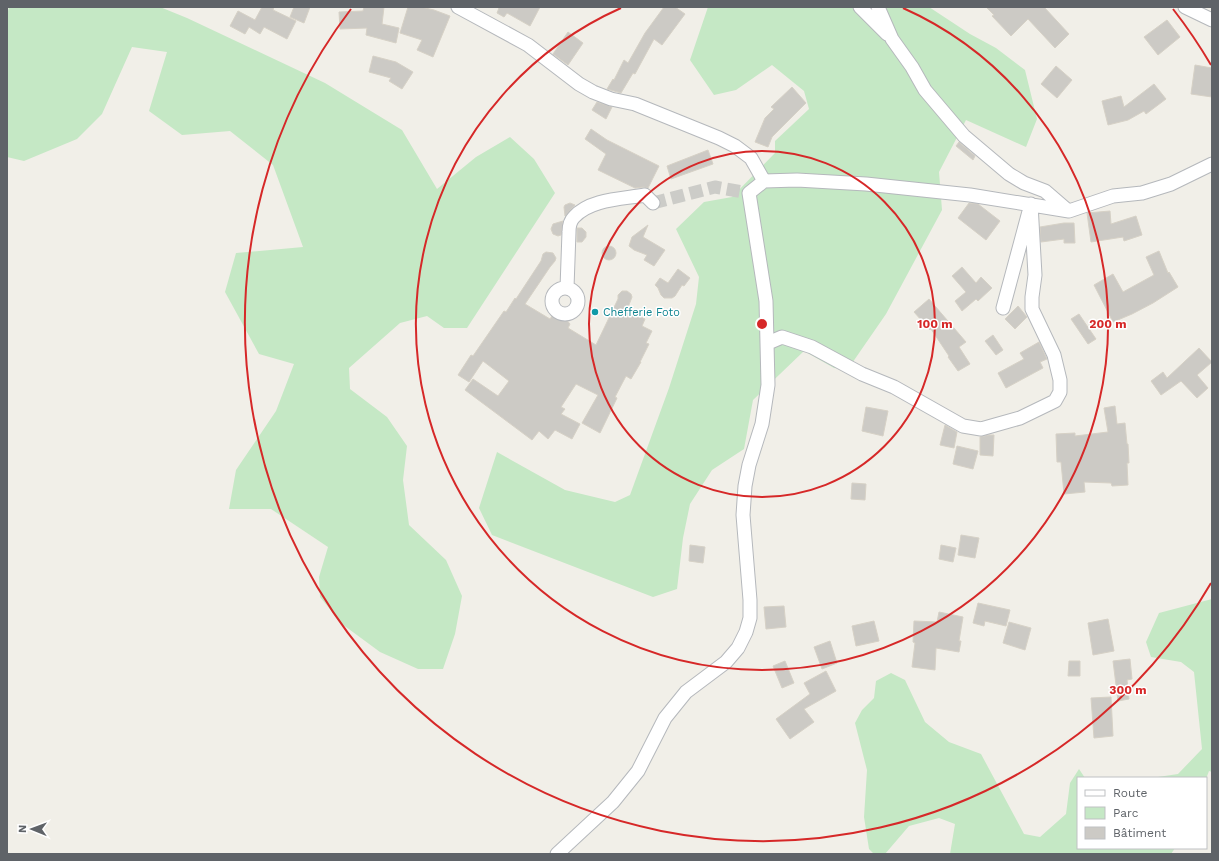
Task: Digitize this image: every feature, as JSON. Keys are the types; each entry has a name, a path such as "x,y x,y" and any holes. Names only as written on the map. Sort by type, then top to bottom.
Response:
{"street":[{"path":"458,7 528,45 579,84 593,92 611,99 635,104 735,146 751,158 764,181"},
{"path":"860,7 892,39 912,67 925,90 964,136 1009,174 1024,183 1045,191 1069,211"},
{"path":"878,7 892,39"},
{"path":"1185,7 1212,20"},
{"path":"557,854 613,802 638,771 665,718 686,692 726,662 738,648 746,632 750,618 750,600 743,515 745,486 749,465 762,424 768,385 766,302 749,193 764,181 797,180 866,184 1031,204 1069,211 1113,196 1142,193 1172,184 1212,164"},
{"path":"567,288 569,232 570,224 573,218 585,208 601,203 645,195 653,203"},
{"path":"1003,308 1031,204"},
{"path":"768,344 782,337 812,347 862,374 894,387 963,426 981,429 1020,418 1055,401 1060,392 1060,380 1054,355 1032,309 1035,275 1031,204"}],"green space":[{"path":"9,7 160,7 187,18 325,83 402,130 437,189 476,157 510,137 534,159 555,193 467,328 444,328 427,316 400,323 349,368 350,389 387,417 407,446 403,480 409,525 446,560 462,596 455,634 443,669 418,669 380,652 342,624 320,597 319,577 328,547 271,509 229,509 236,470 276,411 294,364 259,354 225,292 236,253 303,247 273,165 230,131 182,135 149,111 167,52 132,47 102,114 77,139 24,161 7,157 7,15"},
{"path":"708,7 929,7 970,34 996,48 1025,70 1037,119 1026,147 966,120 939,172 942,210 886,314 848,369 834,368 804,351 753,400 744,449 712,470 690,504 683,538 677,589 653,597 492,535 479,508 497,452 565,490 615,502 630,495 669,388 696,304 699,277 676,229 704,202 732,197 775,153 775,141 809,109 804,91 772,65 736,90 714,95 690,60"},
{"path":"1212,599 1212,772 1209,771 1207,777 1158,777 1178,774 1202,749 1194,672 1181,662 1151,657 1146,642 1159,613"},
{"path":"891,673 905,680 925,722 949,742 981,754 1024,834 1040,837 1066,814 1070,783 1079,769 1084,777 1077,777 1077,849 1174,849 1171,854 950,854 955,824 939,818 909,826 885,854 874,854 869,849 864,817 867,770 855,723 862,710 874,698 876,681"}],"building":[{"path":"262,7 274,7 273,10 296,21 287,39 264,27 260,34 249,27 245,34 230,26 238,11 255,20"},
{"path":"294,7 310,7 304,23 290,17"},
{"path":"364,7 384,7 382,24 399,28 396,43 366,35 367,28 340,29 339,12 363,11"},
{"path":"408,7 421,7 450,16 433,57 417,50 422,40 400,33"},
{"path":"496,7 540,7 530,26 507,13 504,17 497,13 499,8"},
{"path":"664,7 675,7 685,14 662,45 654,39 635,74 633,73 621,93 607,89 613,79 614,80 624,60 628,63 645,33"},
{"path":"986,7 1044,7 1069,34 1055,48 1028,19 1011,36 992,16 994,15"},
{"path":"1167,20 1180,37 1158,55 1144,37"},
{"path":"568,32 583,43 568,65 553,54"},
{"path":"373,56 396,62 413,72 402,89 389,81 391,78 369,72"},
{"path":"1195,65 1212,68 1212,97 1191,94"},
{"path":"1056,66 1072,80 1057,98 1041,84"},
{"path":"1154,84 1166,99 1146,114 1144,111 1128,120 1108,125 1102,101 1121,96 1124,107"},
{"path":"792,87 806,103 772,137 768,147 755,142 765,118 774,109 771,107"},
{"path":"597,102 612,107 606,119 592,110"},
{"path":"591,129 607,140 659,166 648,188 635,188 598,170 606,154 585,139"},
{"path":"959,142 975,156 973,160 956,146"},
{"path":"708,150 713,164 671,179 667,166"},
{"path":"570,203 575,205 565,216 564,207"},
{"path":"969,203 978,204 1000,221 986,240 958,218"},
{"path":"1110,211 1111,224 1136,216 1142,235 1124,241 1123,237 1091,242 1087,213"},
{"path":"563,221 561,235 558,236 553,234 551,229 553,224"},
{"path":"1074,223 1075,243 1064,243 1064,239 1041,242 1040,227"},
{"path":"648,225 643,237 665,250 654,266 644,260 647,255 634,250 629,246 632,237"},
{"path":"577,228 582,228 586,232 586,237 582,242 577,242"},
{"path":"606,246 612,246 616,250 616,256 612,260 606,260 602,256 602,250"},
{"path":"1159,251 1168,273 1169,272 1178,287 1153,303 1113,322 1094,285 1113,274 1123,292 1154,275 1146,257"},
{"path":"546,252 553,253 556,258 555,261 525,304 550,319 554,313 563,316 570,324 568,328 596,345 618,299 618,295 622,291 627,291 632,297 627,310 645,319 642,326 652,331 646,343 649,344 641,362 631,379 626,376 615,397 617,398 600,433 582,423 598,395 576,384 561,407 565,409 561,414 580,424 572,439 555,430 548,439 539,431 532,440 465,390 473,379 498,396 509,381 483,361 469,382 458,375 504,311 506,312 515,298 516,299 541,261 543,254"},
{"path":"962,267 976,283 981,277 992,288 978,301 976,299 962,311 955,301 966,292 952,276"},
{"path":"678,269 690,278 684,286 682,285 675,296 672,298 664,298 655,285 660,278 668,283"},
{"path":"929,299 966,342 959,347 970,364 958,371 931,329 930,330 914,312"},
{"path":"1018,306 1027,317 1015,329 1005,319"},
{"path":"1079,314 1096,339 1088,344 1071,319"},
{"path":"993,335 1003,350 996,355 985,341"},
{"path":"1039,342 1047,359 1040,362 1043,368 1006,388 998,373 1024,359 1020,353"},
{"path":"1199,348 1212,362 1197,375 1208,388 1197,398 1181,381 1161,395 1151,381 1163,372 1167,378"},
{"path":"1115,406 1117,424 1125,423 1129,463 1127,463 1128,485 1112,486 1111,483 1084,482 1085,492 1064,494 1061,462 1057,462 1056,434 1075,433 1075,436 1108,432 1104,408"},
{"path":"866,407 888,411 883,436 862,431"},
{"path":"945,425 957,432 954,448 940,445"},
{"path":"994,435 993,456 980,455 980,437"},
{"path":"957,446 978,451 973,469 953,464"},
{"path":"852,483 866,484 865,500 851,499"},
{"path":"961,535 979,538 975,558 958,555"},
{"path":"690,545 705,547 703,563 689,561"},
{"path":"941,545 956,548 953,562 939,559"},
{"path":"978,603 1010,610 1006,626 985,621 984,626 973,623"},
{"path":"784,606 786,627 766,629 764,607"},
{"path":"939,612 963,617 959,641 961,641 959,652 936,648 935,670 912,667 915,643 913,642 914,621 937,622"},
{"path":"1108,619 1114,651 1093,655 1088,623"},
{"path":"874,621 879,641 856,646 852,626"},
{"path":"1009,622 1031,628 1025,650 1003,643"},
{"path":"830,641 837,663 822,669 814,647"},
{"path":"1130,659 1132,679 1127,680 1129,699 1118,701 1113,661"},
{"path":"785,661 794,683 782,688 773,666"},
{"path":"1069,661 1080,661 1080,676 1068,676"},
{"path":"826,671 836,691 804,709 814,722 790,739 776,719 810,694 804,683"},
{"path":"1111,697 1113,736 1094,738 1091,698"}],"tunnel":[{"path":"653,203 715,187 749,193"}],"place":[{"name":"Chefferie Foto","path":"595,312"}]}
